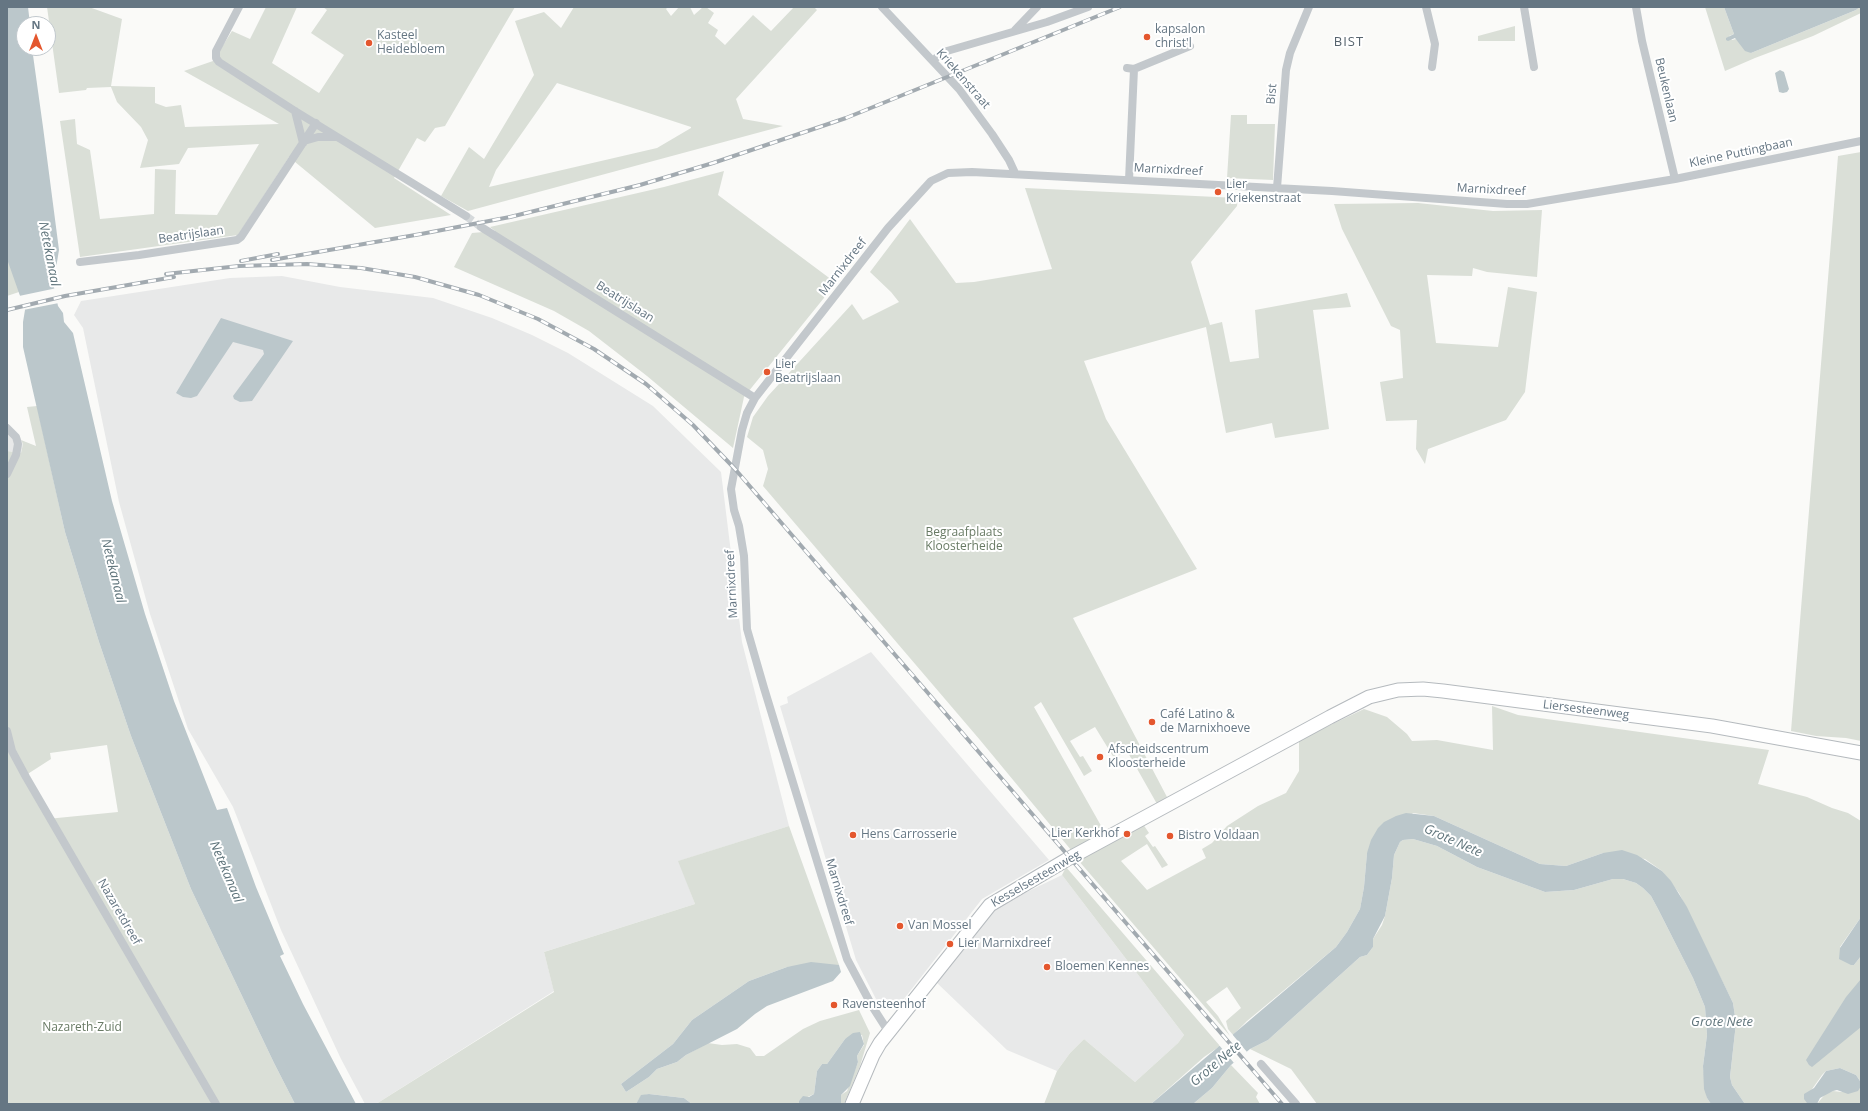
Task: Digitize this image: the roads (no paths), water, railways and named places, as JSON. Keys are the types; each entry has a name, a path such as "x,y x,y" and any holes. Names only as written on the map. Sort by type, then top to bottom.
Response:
{"main road":[{"name":"Liersesteenweg","path":"1316,724 1369,697 1398,690 1429,690 1712,726 1861,753"},
{"name":"Kesselsesteenweg","path":"852,1104 873,1055 888,1031 990,905 1066,860 1316,724"}],"street":[{"path":"240,7 218,46 216,58 226,67 295,111 466,216"},
{"name":"Kriekenstraat","path":"882,7 949,77 972,105 1009,160 1015,173"},
{"path":"1015,31 1037,7"},
{"path":"933,62 939,55 947,51 1015,31 1070,10 1088,7"},
{"name":"Bist","path":"1277,188 1286,70 1290,53 1309,7"},
{"path":"1426,7 1435,44 1432,67"},
{"path":"1524,7 1534,67"},
{"name":"Beukenlaan","path":"1636,7 1642,41 1675,179"},
{"path":"1129,180 1131,68 1190,46"},
{"path":"295,111 303,142 318,137 337,136"},
{"name":"Beatrijslaan","path":"80,262 146,254 237,240 241,237 316,123"},
{"name":"Kleine Puttingbaan","path":"1626,187 1675,179 1861,141"},
{"name":"Marnixdreef","path":"888,1031 872,1006 847,958 801,812 747,629 744,556 739,526 734,510 732,489 742,430 755,398 888,228 931,181 957,171 1277,188 1516,204 1543,203 1626,187"},
{"name":"Beatrijslaan","path":"481,227 755,398"},
{"path":"7,428 16,437 18,444 16,455 7,474"},
{"name":"Nazaretdreef","path":"7,731 12,751 26,776 216,1104"},
{"path":"1261,1064 1296,1104"}],"water":[{"name":"Netekanaal","path":"7,7 28,7 29,16 16,16 16,56 33,56 59,250 54,287 58,306 63,313 64,322 73,333 112,501 145,614 174,701 217,810 227,808 256,887 284,954 280,956 303,1004 356,1104 295,1104 191,889 131,736 99,642 65,532 23,347 23,322 25,310 7,259"},
{"path":"1724,7 1860,7 1856,10 1751,53 1745,51 1735,38 1728,41 1726,40 1726,38 1734,34"},
{"path":"1780,70 1784,72 1789,89 1787,92 1783,93 1779,92 1775,73"},
{"path":"221,318 293,341 252,401 240,402 234,399 233,396 264,354 263,350 233,342 197,396 191,398 183,397 176,393"},
{"name":"Grote Nete","path":"1406,813 1434,816 1540,864 1566,866 1603,853 1622,850 1637,855 1662,871 1671,881 1687,907 1733,1003 1736,1023 1730,1077 1732,1085 1745,1104 1711,1104 1707,1098 1704,1089 1703,1066 1707,1035 1705,1007 1693,978 1658,909 1651,896 1643,888 1636,883 1623,879 1613,879 1574,890 1545,892 1477,867 1437,846 1413,839 1403,840 1400,842 1394,855 1392,878 1385,916 1373,939 1373,947 1367,955 1360,957 1268,1040 1250,1049 1231,1065 1212,1088 1193,1104 1151,1104 1336,947 1347,932 1360,909 1364,887 1367,853 1371,840 1378,828 1384,822"},
{"path":"1861,917 1861,956 1854,965 1851,965 1839,959 1840,948"},
{"path":"811,962 839,965 841,972 833,981 767,1006 737,1029 686,1055 677,1062 657,1069 649,1077 626,1092 621,1084 673,1044 692,1020 749,981 787,967"},
{"path":"1861,979 1861,1027 1812,1067 1806,1060 1846,997"},
{"path":"860,1032 864,1044 857,1056 858,1062 850,1086 841,1095 841,1104 799,1104 799,1101 803,1096 809,1097 814,1094 817,1071 822,1064 827,1064 845,1039 853,1033"},
{"path":"1840,1068 1856,1075 1861,1086 1858,1091 1848,1094 1837,1090 1820,1098 1817,1104 1807,1103 1804,1099 1804,1094 1814,1088 1826,1071"},
{"path":"649,1094 684,1098 692,1104 636,1104 641,1095"}],"tunnel":[{"path":"466,216 481,227"}],"railway":[{"path":"272,260 510,217 640,185 713,163 846,118 1120,7"},
{"path":"241,261 278,254"},
{"path":"166,274 239,266 307,264 361,268 415,277 479,295 538,319 594,349 646,384 693,425 735,469 1282,1104"},
{"path":"7,310 65,296 174,277"}],"place":[{"name":"kapsalon christ'l","path":"1147,37"},
{"name":"Kasteel Heidebloem","path":"369,43"},
{"name":"Lier Kriekenstraat","path":"1218,192"},
{"name":"Lier Beatrijslaan","path":"767,372"},
{"name":"Café Latino & de Marnixhoeve","path":"1152,722"},
{"name":"Afscheidscentrum Kloosterheide","path":"1100,757"},
{"name":"Lier Kerkhof","path":"1127,834"},
{"name":"Hens Carrosserie","path":"853,835"},
{"name":"Bistro Voldaan","path":"1170,836"},
{"name":"Van Mossel","path":"900,926"},
{"name":"Lier Marnixdreef","path":"950,944"},
{"name":"Bloemen Kennes","path":"1047,967"},
{"name":"Ravensteenhof","path":"834,1005"}],"district":[{"name":"BIST","path":"1349,42"}],"park label":[{"name":"Begraafplaats Kloosterheide","path":"964,540"},
{"name":"Nazareth-Zuid","path":"82,1028"}]}
